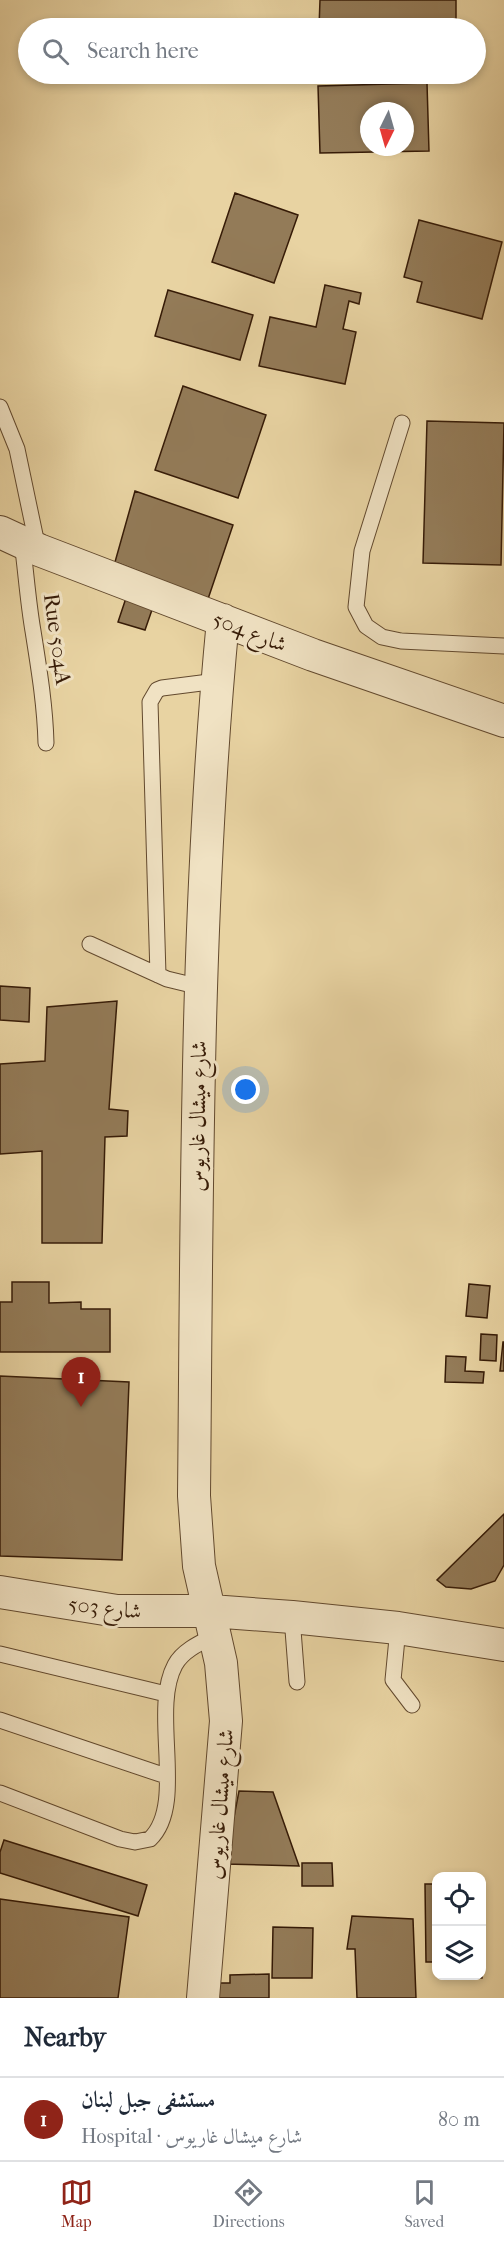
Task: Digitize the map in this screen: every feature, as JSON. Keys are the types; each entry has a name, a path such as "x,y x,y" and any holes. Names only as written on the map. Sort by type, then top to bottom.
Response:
{"street":[{"name":"شارع 504","path":"13,540 314,655 504,721"},
{"name":"شارع ميشال غاريوس","path":"203,1998 225,1741 226,1700 213,1623 199,1566 194,1496 197,1075 217,681 223,620"},
{"name":"شارع 503","path":"0,1592 117,1611 213,1623"},
{"path":"213,1623 292,1617 398,1628 504,1645"}],"lane":[{"name":"Rue 504A","path":"0,407 17,449 13,540 40,672 46,743"},
{"path":"402,423 362,551 356,607 366,626 381,637 401,641 504,646"},
{"path":"158,975 150,702 157,690 162,688 217,681"},
{"path":"90,944 179,984 200,987"},
{"path":"292,1617 297,1682"},
{"path":"0,1793 120,1839 135,1842 150,1839 161,1824 166,1805 166,1694 176,1664 213,1623"},
{"path":"398,1628 393,1680 412,1705"},
{"path":"0,1654 166,1694"},
{"path":"0,1720 166,1776"}],"building":[{"path":"320,0 456,0 456,18 319,18"},
{"path":"427,84 429,151 414,151 414,102 360,102 360,152 320,153 318,86"},
{"path":"235,193 298,215 274,283 212,262"},
{"path":"419,220 502,242 482,319 417,302 422,282 404,277"},
{"path":"325,285 361,293 359,304 349,301 343,329 356,332 345,384 259,366 270,317 316,327"},
{"path":"168,290 253,315 240,360 155,336"},
{"path":"183,386 266,415 238,498 155,470"},
{"path":"427,421 504,423 501,565 423,563"},
{"path":"135,491 233,525 208,599 115,562"},
{"path":"127,595 154,604 145,630 118,622"},
{"path":"0,986 30,988 29,1022 0,1020"},
{"path":"117,1001 109,1109 128,1111 127,1136 105,1137 102,1243 42,1243 42,1151 0,1154 0,1064 45,1061 47,1007"},
{"path":"12,1282 49,1282 49,1303 81,1302 81,1309 110,1309 110,1352 0,1352 0,1302 12,1302"},
{"path":"469,1284 490,1286 487,1318 466,1316"},
{"path":"481,1334 497,1335 496,1361 480,1360"},
{"path":"503,1342 504,1371 500,1371"},
{"path":"446,1356 466,1357 465,1371 484,1372 483,1383 445,1382"},
{"path":"0,1376 129,1382 122,1560 0,1556"},
{"path":"504,1514 504,1565 495,1581 471,1589 446,1587 437,1580"},
{"path":"239,1791 273,1792 299,1866 225,1864"},
{"path":"4,1840 147,1885 138,1916 0,1873 0,1852"},
{"path":"302,1863 332,1863 333,1886 302,1886"},
{"path":"425,1884 432,1884 432,1962 426,1962"},
{"path":"0,1899 129,1917 118,1998 0,1998"},
{"path":"352,1916 413,1919 416,1998 357,1998 355,1949 347,1949"},
{"path":"273,1927 313,1928 312,1978 272,1978"},
{"path":"269,1974 269,1998 217,1998 217,1983 230,1983 230,1975"}],"place":[{"name":"مستشفى جبل لبنان","path":"81,1407"}]}
